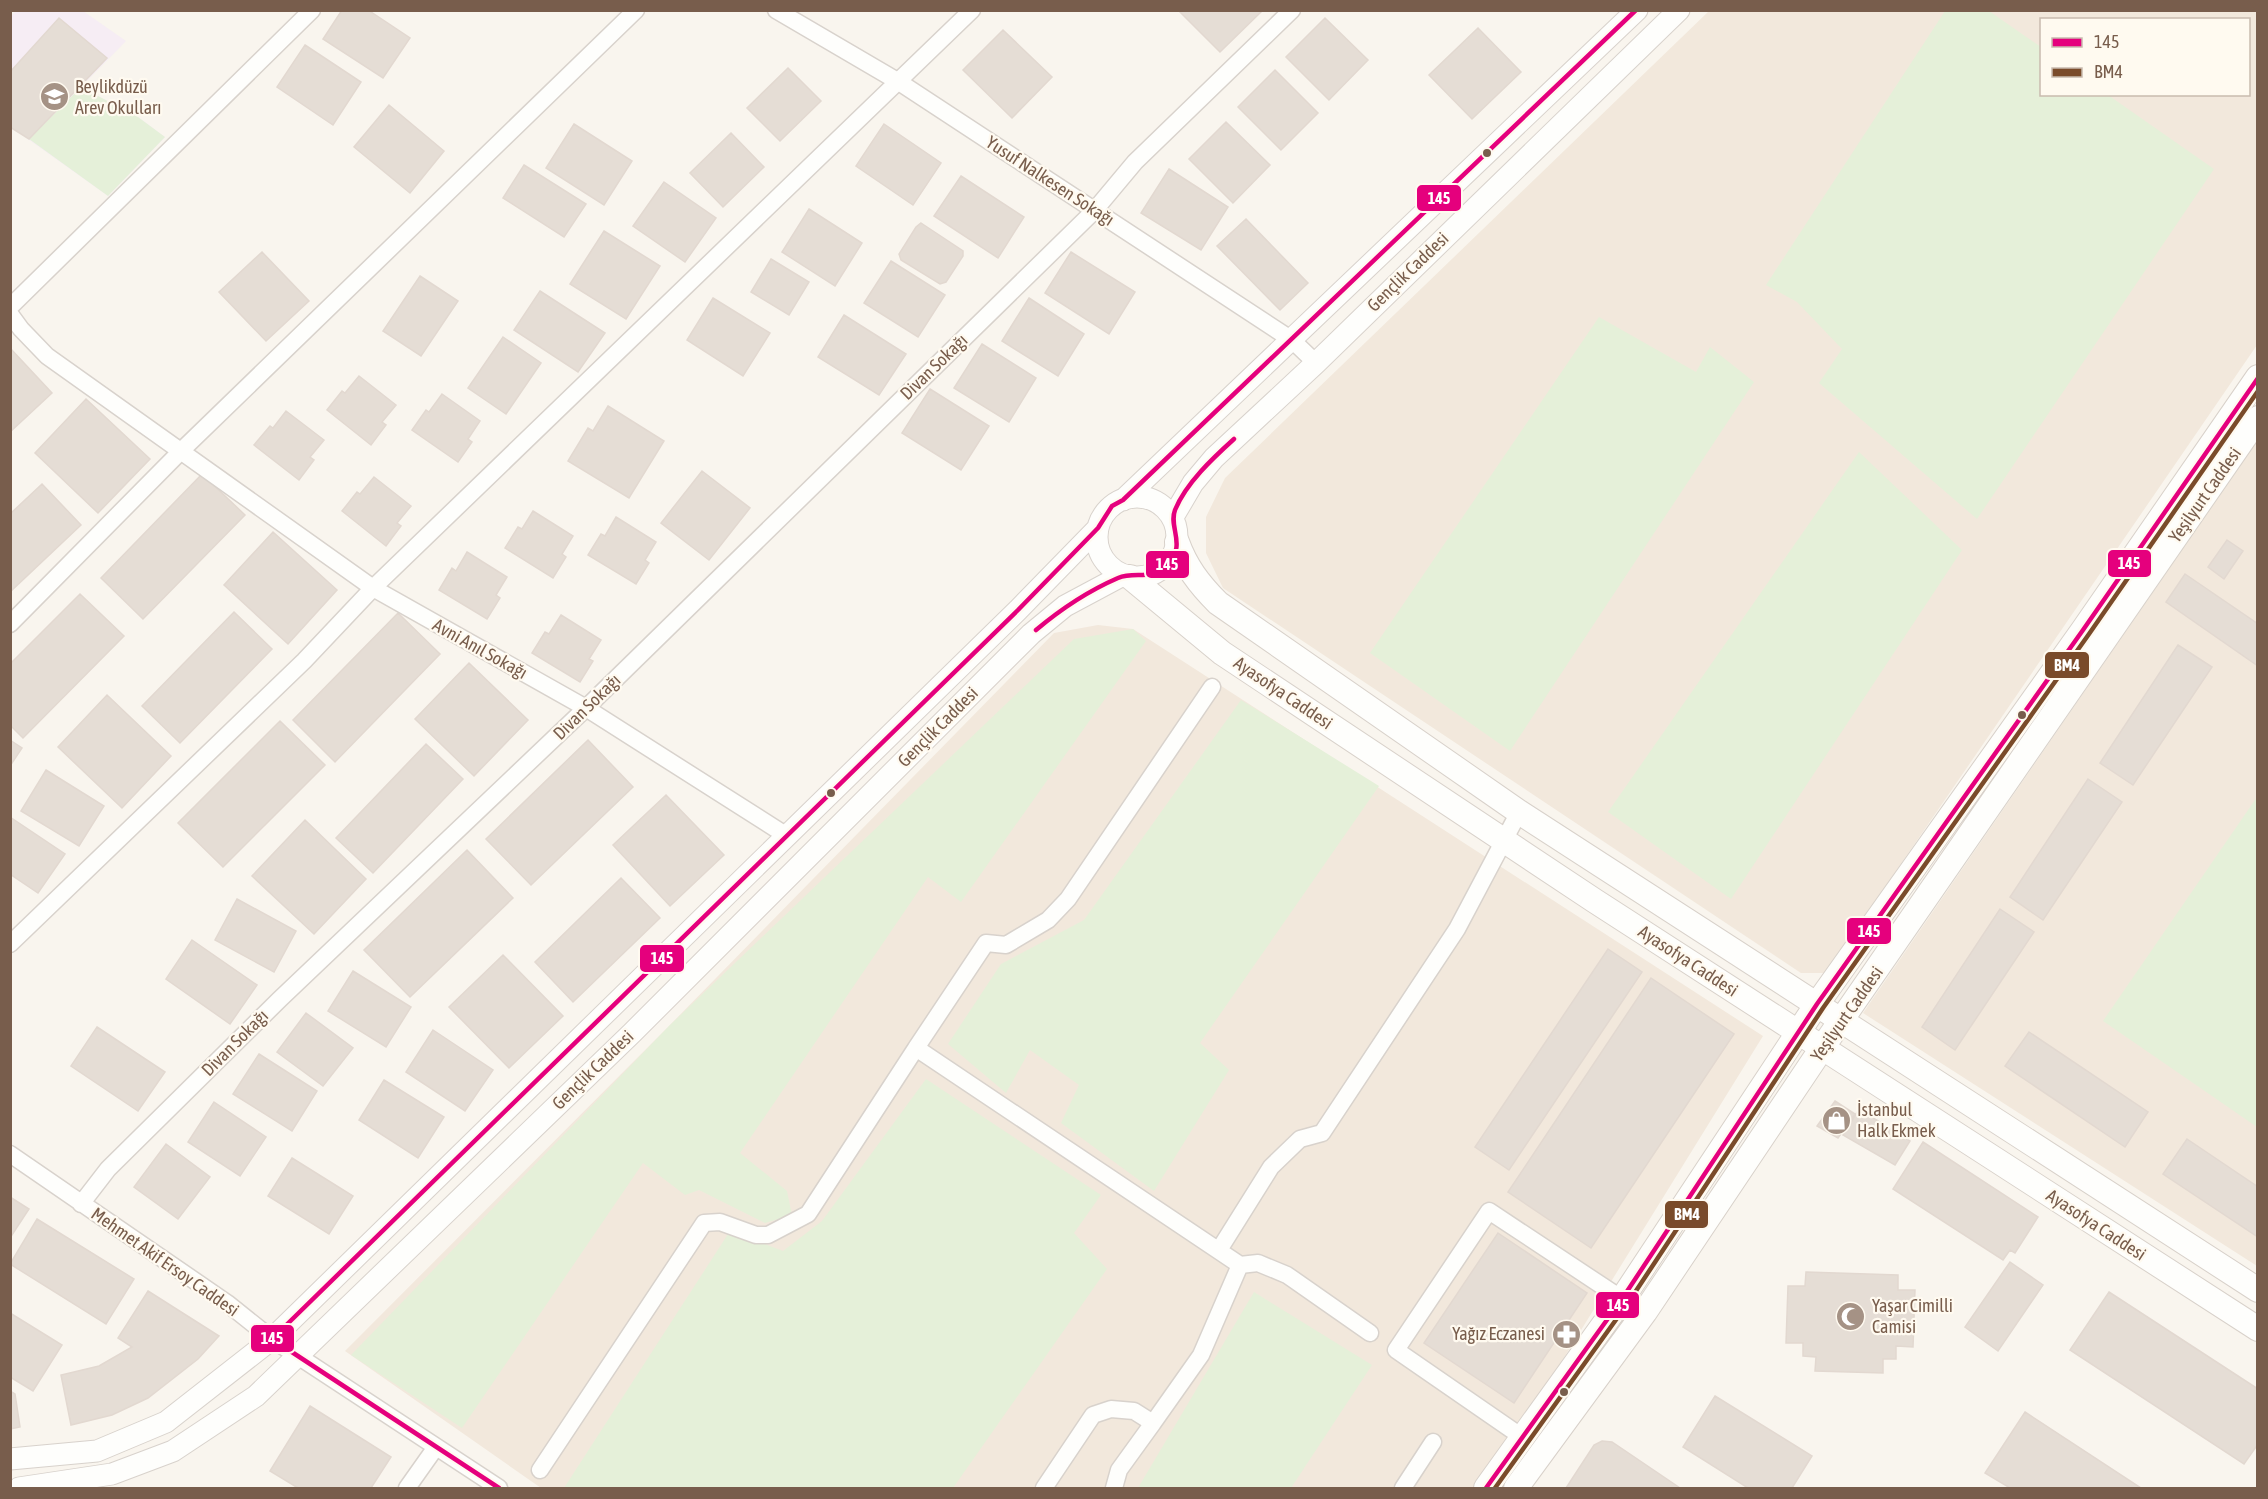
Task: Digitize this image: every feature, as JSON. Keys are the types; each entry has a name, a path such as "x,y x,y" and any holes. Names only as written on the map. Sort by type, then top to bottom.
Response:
{"main road":[{"name":"Yeşilyurt Caddesi","path":"1516,1488 1645,1312 1822,1048 2132,603 2167,529 2258,377"},
{"name":"Yeşilyurt Caddesi","path":"1486,1488 1622,1299 1817,1004 2112,588 2167,529 2258,418"},
{"name":"Ayasofya Caddesi","path":"1177,542 1185,564 1200,586 1218,603 1519,812 2258,1290"},
{"name":"Ayasofya Caddesi","path":"1127,576 1222,652 1502,839 1798,1033 2258,1329"},
{"path":"2112,588 2132,603"}],"street":[{"path":"10,307 312,10"},
{"path":"10,624 182,450 636,10"},
{"name":"Yusuf Nalkesen Sokağı","path":"776,10 899,82 1292,340 1316,363"},
{"path":"10,944 304,661 373,588 972,10"},
{"name":"Divan Sokağı","path":"81,1204 108,1169 264,1015 586,708 1094,211 1135,162 1292,10"},
{"name":"Gençlik Caddesi","path":"1123,500 1636,10"},
{"name":"Gençlik Caddesi","path":"1173,517 1193,483 1214,458 1316,363 1678,10"},
{"name":"Avni Anıl Sokağı","path":"10,314 47,356 373,588 586,708 787,836"},
{"path":"1137,497 1151,500 1163,506 1173,517 1177,542 1174,555 1166,566 1156,573 1143,577 1127,576 1108,565 1100,554 1098,528 1112,506 1123,500 1137,497"},
{"name":"Gençlik Caddesi","path":"10,1459 98,1451 166,1422 272,1339 1018,610 1098,528"},
{"name":"Gençlik Caddesi","path":"19,1488 107,1481 173,1451 222,1421 256,1396 640,1024 1031,634 1065,606 1127,576"},
{"path":"540,1470 704,1223 720,1222 756,1235 768,1235 808,1214 986,943 1006,945 1048,920 1068,899 1212,687"},
{"path":"1220,1250 1271,1167 1300,1139 1322,1133 1457,929 1502,839 1519,812"},
{"path":"916,1048 1240,1265 1258,1263 1287,1275 1370,1333"},
{"name":"Mehmet Akif Ersoy Caddesi","path":"10,1154 227,1303 272,1339 499,1488"},
{"path":"1522,1437 1396,1350 1489,1211 1645,1312"},
{"path":"1114,1488 1119,1470 1201,1355 1240,1265"},
{"path":"1044,1488 1094,1415 1111,1409 1134,1411 1153,1423"},
{"path":"1403,1488 1433,1442"},
{"path":"407,1488 436,1447"}],"shaded area":[{"name":"Beylikdüzü Arev Okulları","path":"16,11 83,11 126,41 81,87 138,117 165,137 108,196 11,127 11,16"},
{"path":"1709,11 2257,11 2257,345 1826,973 1801,973 1223,588 1206,553 1206,517 1225,478"},
{"path":"2257,441 2257,1266 1863,1013"},
{"path":"1098,625 1133,629 1763,1036 1518,1432 1476,1488 541,1488 345,1351 669,1026 1054,633"}],"green space":[{"path":"1945,11 1989,11 2040,46 2040,96 2109,96 2214,169 1977,519 1819,383 1842,349 1797,302 1766,285"},
{"path":"81,87 138,117 165,137 108,196 29,139"},
{"path":"1599,317 1696,372 1710,347 1754,382 1510,751 1370,653"},
{"path":"1859,452 1962,550 1731,899 1608,812"},
{"path":"1133,629 1146,641 961,902 928,877 740,1153 787,1191 792,1215 765,1223 699,1190 685,1195 643,1163 462,1428 351,1355 669,1026 1074,639"},
{"path":"1241,700 1379,786 1200,1043 1229,1070 1154,1191 1061,1123 1079,1085 1030,1050 1006,1093 948,1044 1001,964 1084,920"},
{"path":"2257,797 2257,1127 2103,1021"},
{"path":"926,1079 1101,1195 1074,1233 1107,1269 953,1488 564,1488 730,1231 783,1251 822,1221"},
{"path":"1254,1292 1372,1365 1291,1488 1138,1488"}],"building":[{"path":"342,10 368,10 410,38 383,78 323,39"},
{"path":"1182,10 1263,10 1220,52 1180,12"},
{"path":"59,18 107,58 29,139 10,127 10,72"},
{"path":"1325,18 1368,60 1329,100 1286,57"},
{"path":"1478,28 1521,72 1472,119 1429,75"},
{"path":"1003,30 1052,77 1012,118 963,70"},
{"path":"305,45 361,82 333,125 277,87"},
{"path":"788,68 821,101 780,141 747,108"},
{"path":"1275,70 1318,113 1281,150 1238,107"},
{"path":"389,105 444,151 410,193 354,147"},
{"path":"1226,122 1270,165 1233,203 1189,159"},
{"path":"574,124 632,161 604,205 546,168"},
{"path":"884,124 941,163 913,205 856,166"},
{"path":"731,133 764,167 723,207 690,173"},
{"path":"524,165 586,204 564,237 503,198"},
{"path":"1169,169 1228,207 1201,250 1141,213"},
{"path":"961,176 1024,217 998,258 934,216"},
{"path":"664,182 716,218 685,262 633,226"},
{"path":"809,209 862,243 835,286 782,252"},
{"path":"1246,219 1308,283 1280,310 1217,246"},
{"path":"921,223 963,251 963,256 946,282 940,284 901,260 899,254"},
{"path":"604,231 660,266 626,319 570,284"},
{"path":"262,252 309,301 266,341 219,292"},
{"path":"1071,252 1135,292 1109,334 1045,293"},
{"path":"771,259 809,282 789,315 751,292"},
{"path":"891,261 945,295 918,337 864,303"},
{"path":"420,276 458,301 421,356 383,331"},
{"path":"540,291 605,333 578,372 514,330"},
{"path":"713,298 770,333 743,376 687,340"},
{"path":"1029,298 1084,334 1058,376 1002,341"},
{"path":"844,315 906,354 879,395 818,357"},
{"path":"503,337 541,363 506,414 468,388"},
{"path":"982,344 1036,378 1009,422 954,388"},
{"path":"10,348 52,393 10,432"},
{"path":"359,376 396,405 382,422 386,425 371,445 327,410 342,391 345,393"},
{"path":"930,389 989,426 961,470 902,433"},
{"path":"442,394 480,421 468,439 472,442 458,462 412,430 426,410 429,412"},
{"path":"86,399 150,459 98,513 35,453"},
{"path":"608,406 664,441 629,498 568,461 588,428 593,431"},
{"path":"286,411 324,440 310,457 314,460 299,480 254,445 270,426 273,428"},
{"path":"702,471 750,508 709,560 661,523"},
{"path":"202,474 245,515 143,619 101,578"},
{"path":"374,477 411,506 397,523 401,526 386,546 342,511 357,492 360,494"},
{"path":"42,484 81,525 10,592 10,514"},
{"path":"533,511 573,536 562,554 566,557 553,578 505,548 518,527 522,529"},
{"path":"616,517 656,542 645,560 649,563 636,584 588,555 601,534 605,536"},
{"path":"273,532 337,590 288,644 224,585"},
{"path":"2227,540 2243,551 2224,579 2208,567"},
{"path":"467,552 507,577 496,595 500,598 487,619 439,590 452,568 456,571"},
{"path":"2185,574 2258,624 2258,666 2166,602"},
{"path":"80,594 124,636 23,738 10,725 10,664"},
{"path":"234,612 272,649 180,743 142,706"},
{"path":"398,613 440,654 335,762 293,720"},
{"path":"561,615 601,640 589,659 593,661 580,682 532,653 545,632 549,634"},
{"path":"2178,645 2212,667 2133,785 2100,763"},
{"path":"469,663 528,720 474,776 415,719"},
{"path":"107,695 171,756 122,808 58,747"},
{"path":"280,721 325,765 223,867 178,823"},
{"path":"10,740 22,748 10,766"},
{"path":"588,740 633,787 531,885 486,839"},
{"path":"426,744 463,779 373,873 336,838"},
{"path":"46,770 104,806 79,846 21,811"},
{"path":"2088,779 2122,802 2043,920 2010,897"},
{"path":"666,795 724,855 670,906 613,845"},
{"path":"10,817 65,854 38,893 10,874"},
{"path":"305,820 366,879 314,934 252,876"},
{"path":"467,850 513,898 410,997 364,950"},
{"path":"621,878 660,918 573,1002 535,962"},
{"path":"237,899 296,931 274,972 215,940"},
{"path":"2000,909 2034,932 1955,1050 1922,1027"},
{"path":"192,940 257,985 230,1024 166,979"},
{"path":"1608,949 1642,972 1509,1170 1475,1147"},
{"path":"503,955 563,1016 509,1068 449,1007"},
{"path":"353,971 411,1007 386,1047 328,1011"},
{"path":"1651,978 1734,1034 1591,1248 1508,1192"},
{"path":"306,1013 353,1048 323,1086 277,1052"},
{"path":"97,1027 165,1072 138,1111 71,1066"},
{"path":"433,1030 493,1070 465,1111 406,1072"},
{"path":"2029,1032 2148,1112 2125,1147 2005,1066"},
{"path":"259,1054 317,1091 292,1131 233,1094"},
{"path":"384,1080 444,1117 418,1158 359,1120"},
{"name":"İstanbul Halk Ekmek","path":"1835,1101 1855,1114 1838,1138 1817,1126"},
{"path":"214,1102 266,1137 240,1176 188,1142"},
{"path":"1859,1109 1910,1141 1895,1165 1843,1135"},
{"path":"2187,1139 2258,1187 2258,1237 2163,1174"},
{"path":"1923,1142 2038,1217 2015,1253 2010,1250 2003,1260 1893,1189"},
{"path":"166,1144 210,1177 178,1219 134,1187"},
{"path":"292,1158 353,1196 329,1234 268,1196"},
{"path":"10,1197 29,1209 10,1238"},
{"path":"37,1219 134,1279 106,1324 10,1264"},
{"path":"1498,1233 1587,1293 1514,1403 1424,1343"},
{"path":"2010,1262 2043,1285 1998,1351 1965,1327"},
{"name":"Yaşar Cimilli Camisi","path":"1806,1272 1898,1275 1898,1290 1915,1290 1913,1347 1896,1346 1896,1359 1883,1359 1883,1373 1815,1371 1816,1357 1803,1356 1803,1343 1786,1343 1788,1286 1805,1286"},
{"path":"148,1291 219,1336 198,1359 148,1398 112,1415 71,1425 61,1375 99,1366 132,1347 118,1338"},
{"path":"2109,1292 2258,1389 2258,1444 2244,1464 2070,1350"},
{"path":"10,1313 62,1345 33,1391 10,1377"},
{"path":"10,1391 15,1394 20,1427 10,1429"},
{"path":"1715,1396 1812,1456 1792,1488 1748,1488 1683,1447"},
{"path":"310,1406 391,1457 371,1488 298,1488 270,1471"},
{"path":"2025,1412 2141,1488 2010,1488 1985,1473"},
{"path":"1602,1441 1612,1442 1680,1488 1566,1488 1594,1445"}],"transit line":[{"name":"145","path":"499,1488 272,1339 1018,610 1098,528 1112,506 1123,500 1636,10"},
{"name":"145","path":"1486,1488 1622,1299 1817,1004 2083,630 2258,378"},
{"name":"BM4","path":"1495,1488 1628,1303 1823,1008 2089,634 2258,391"},
{"name":"145","path":"1036,630 1075,601 1107,583 1124,576 1149,575 1166,566 1176,551 1174,517 1180,500 1201,472 1234,439"}],"place":[{"name":"Beylikdüzü Arev Okulları","path":"54,97"},
{"name":"İstanbul Halk Ekmek","path":"1836,1120"},
{"name":"Yaşar Cimilli Camisi","path":"1851,1316"},
{"name":"Yağız Eczanesi","path":"1566,1334"}]}
